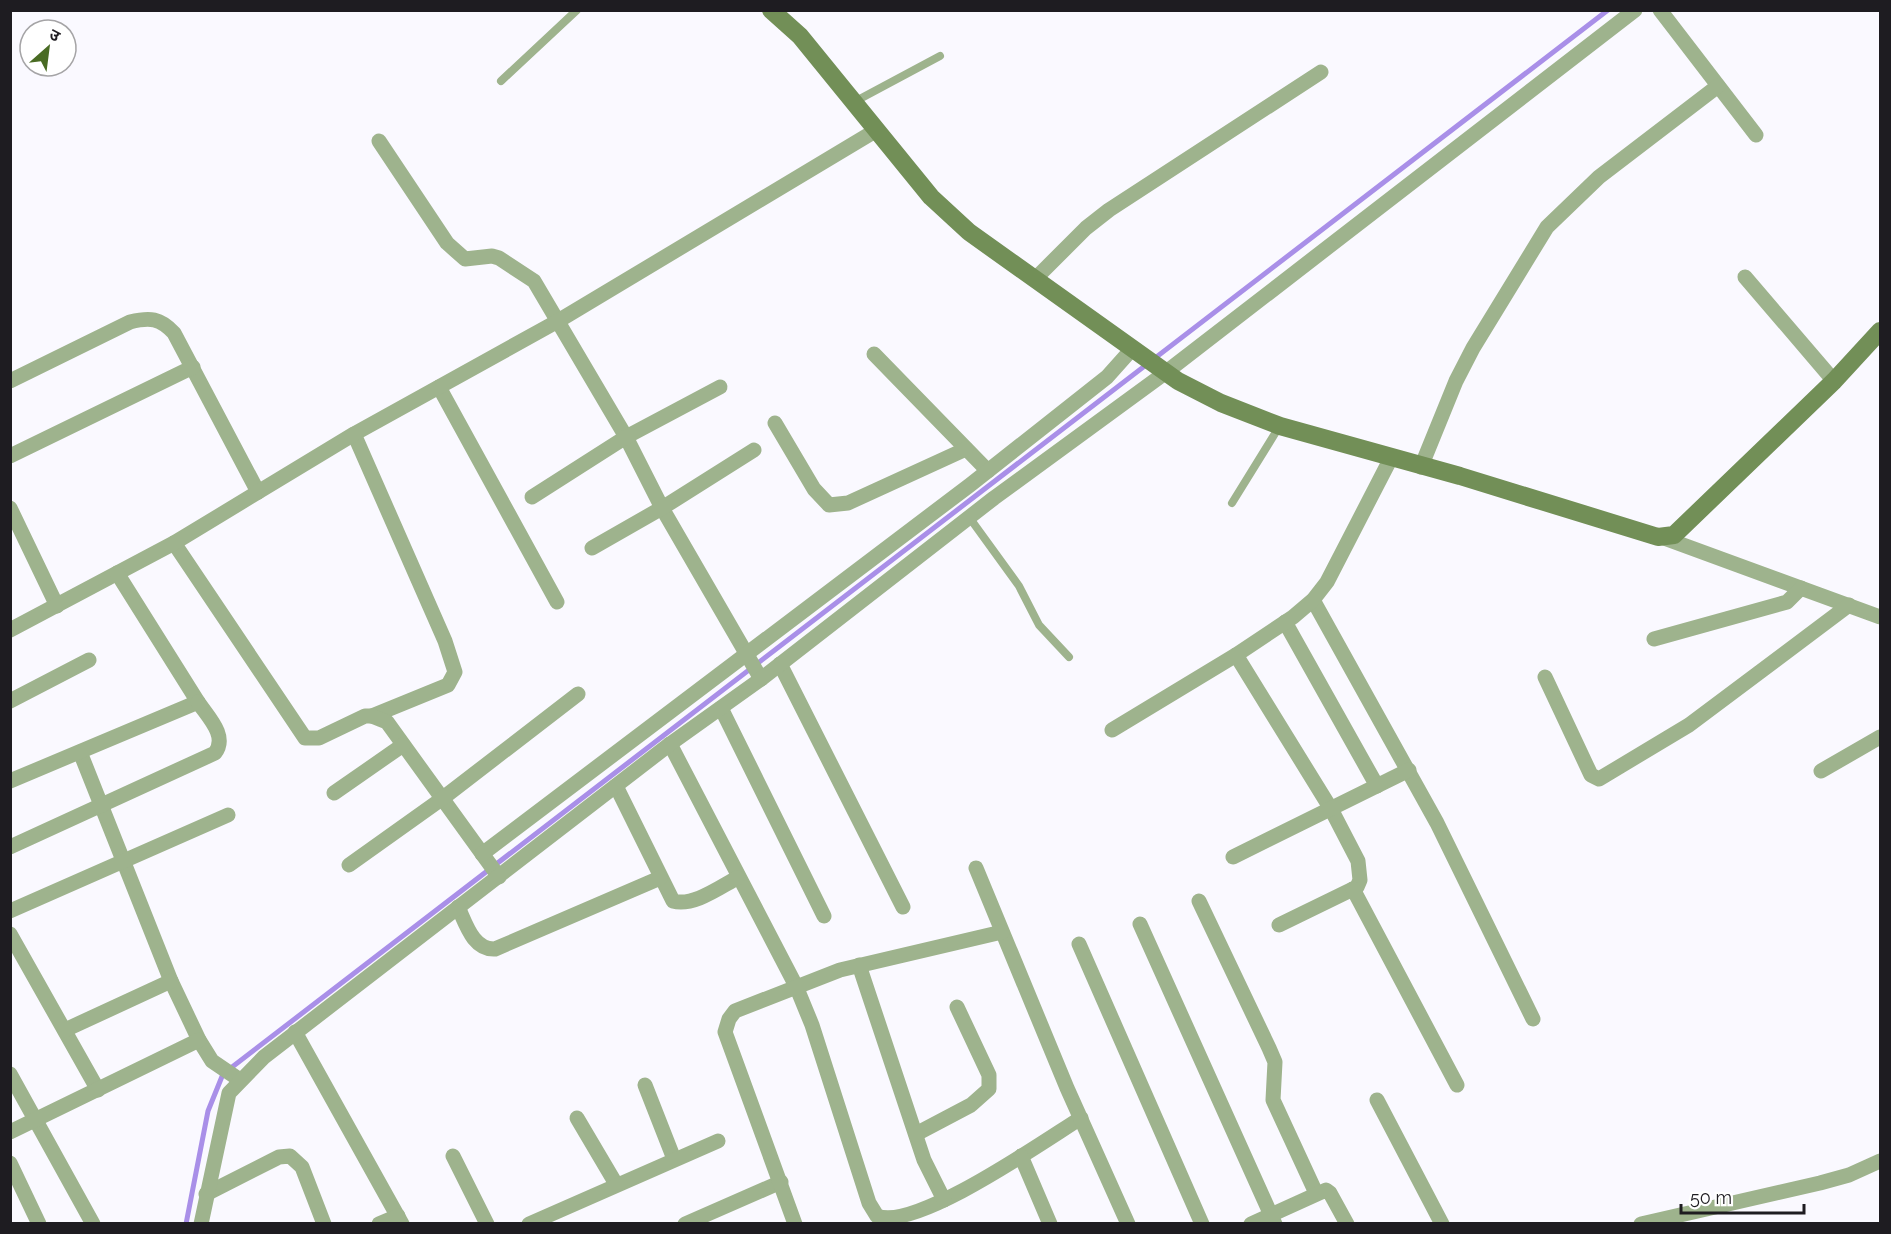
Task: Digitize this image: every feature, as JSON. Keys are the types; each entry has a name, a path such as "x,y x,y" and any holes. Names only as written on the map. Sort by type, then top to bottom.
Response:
{"street":[{"path":"490,866 616,786 721,708 754,666 780,664 1160,369 1635,10"},
{"path":"1660,10 1756,135"},
{"path":"773,11 800,36 875,131 932,197 969,232 1160,369 1221,403 1280,426 1664,538 1881,617"},
{"path":"1035,279 1086,228 1109,210 1321,72"},
{"path":"1421,467 1456,381 1473,348 1547,227 1599,177 1718,86"},
{"path":"10,630 174,543 354,434 558,321 875,131"},
{"path":"379,141 457,254 465,259 492,256 512,264 534,280 626,437 662,508 754,666"},
{"path":"1745,277 1834,381"},
{"path":"10,381 121,327 146,318 165,324 174,333 193,367 258,492"},
{"path":"1664,538 1674,535 1834,381 1881,331"},
{"path":"201,1224 229,1093 237,1078 458,908 490,866 754,666 988,471 1107,377 1134,351"},
{"path":"874,354 988,471"},
{"path":"10,456 193,367"},
{"path":"440,387 557,602"},
{"path":"532,497 626,437 720,387"},
{"path":"775,423 814,489 829,505 848,503 966,449"},
{"path":"174,543 305,738 319,738 448,685 455,672 445,641 354,434"},
{"path":"592,548 662,508 754,450"},
{"path":"1112,730 1236,655 1313,600 1327,582 1391,458"},
{"path":"10,508 57,606"},
{"path":"10,847 215,753 220,747 220,738 117,573"},
{"path":"1654,639 1780,605 1793,598 1801,588"},
{"path":"1313,600 1409,771 1533,1019"},
{"path":"1545,678 1591,776 1599,779 1689,725 1849,605"},
{"path":"1285,622 1377,786"},
{"path":"1236,655 1331,809 1358,861 1360,880 1353,889 1279,925"},
{"path":"10,701 89,660"},
{"path":"780,664 903,907"},
{"path":"349,865 443,798 578,694"},
{"path":"10,781 198,702"},
{"path":"721,708 825,916"},
{"path":"372,716 387,722 490,866"},
{"path":"1821,771 1881,737"},
{"path":"670,744 737,878 796,986 812,1025 873,1212 884,1219 894,1219 944,1200 1081,1118"},
{"path":"334,793 403,745"},
{"path":"80,752 171,981 199,1040 218,1065 237,1078"},
{"path":"1233,857 1409,771"},
{"path":"616,786 673,901 681,903 737,878"},
{"path":"10,911 228,816"},
{"path":"976,868 1128,1224"},
{"path":"458,908 476,942 486,949 495,949 660,878"},
{"path":"1353,889 1457,1085"},
{"path":"1199,901 1272,1055 1275,1076 1273,1100 1316,1193"},
{"path":"1140,924 1273,1219"},
{"path":"795,1224 725,1032 729,1018 735,1011 796,986 860,965 1002,932"},
{"path":"10,934 98,1089"},
{"path":"1079,944 1202,1224"},
{"path":"860,965 924,1160 944,1200"},
{"path":"65,1030 171,981"},
{"path":"916,1134 971,1106 989,1089 989,1076 957,1007"},
{"path":"295,1032 400,1220 380,1224"},
{"path":"10,1132 199,1040"},
{"path":"10,1074 93,1224"},
{"path":"645,1085 674,1159"},
{"path":"1377,1100 1442,1224"},
{"path":"577,1118 616,1184"},
{"path":"529,1224 718,1141"},
{"path":"206,1194 279,1157 290,1156 302,1167 324,1224"},
{"path":"453,1156 487,1224"},
{"path":"1021,1156 1050,1224"},
{"path":"1641,1224 1700,1216 1849,1175 1881,1161"},
{"path":"10,1163 39,1224"},
{"path":"686,1224 714,1218 781,1182"},
{"path":"1251,1224 1273,1219 1316,1193 1326,1190 1330,1193 1347,1224"}],"lane":[{"path":"501,81 578,10"},
{"path":"853,103 940,56"},
{"path":"1232,503 1280,426"},
{"path":"969,517 1019,586 1039,625 1069,657"}],"waterway":[{"path":"186,1224 208,1111 223,1074 1608,10"}]}
